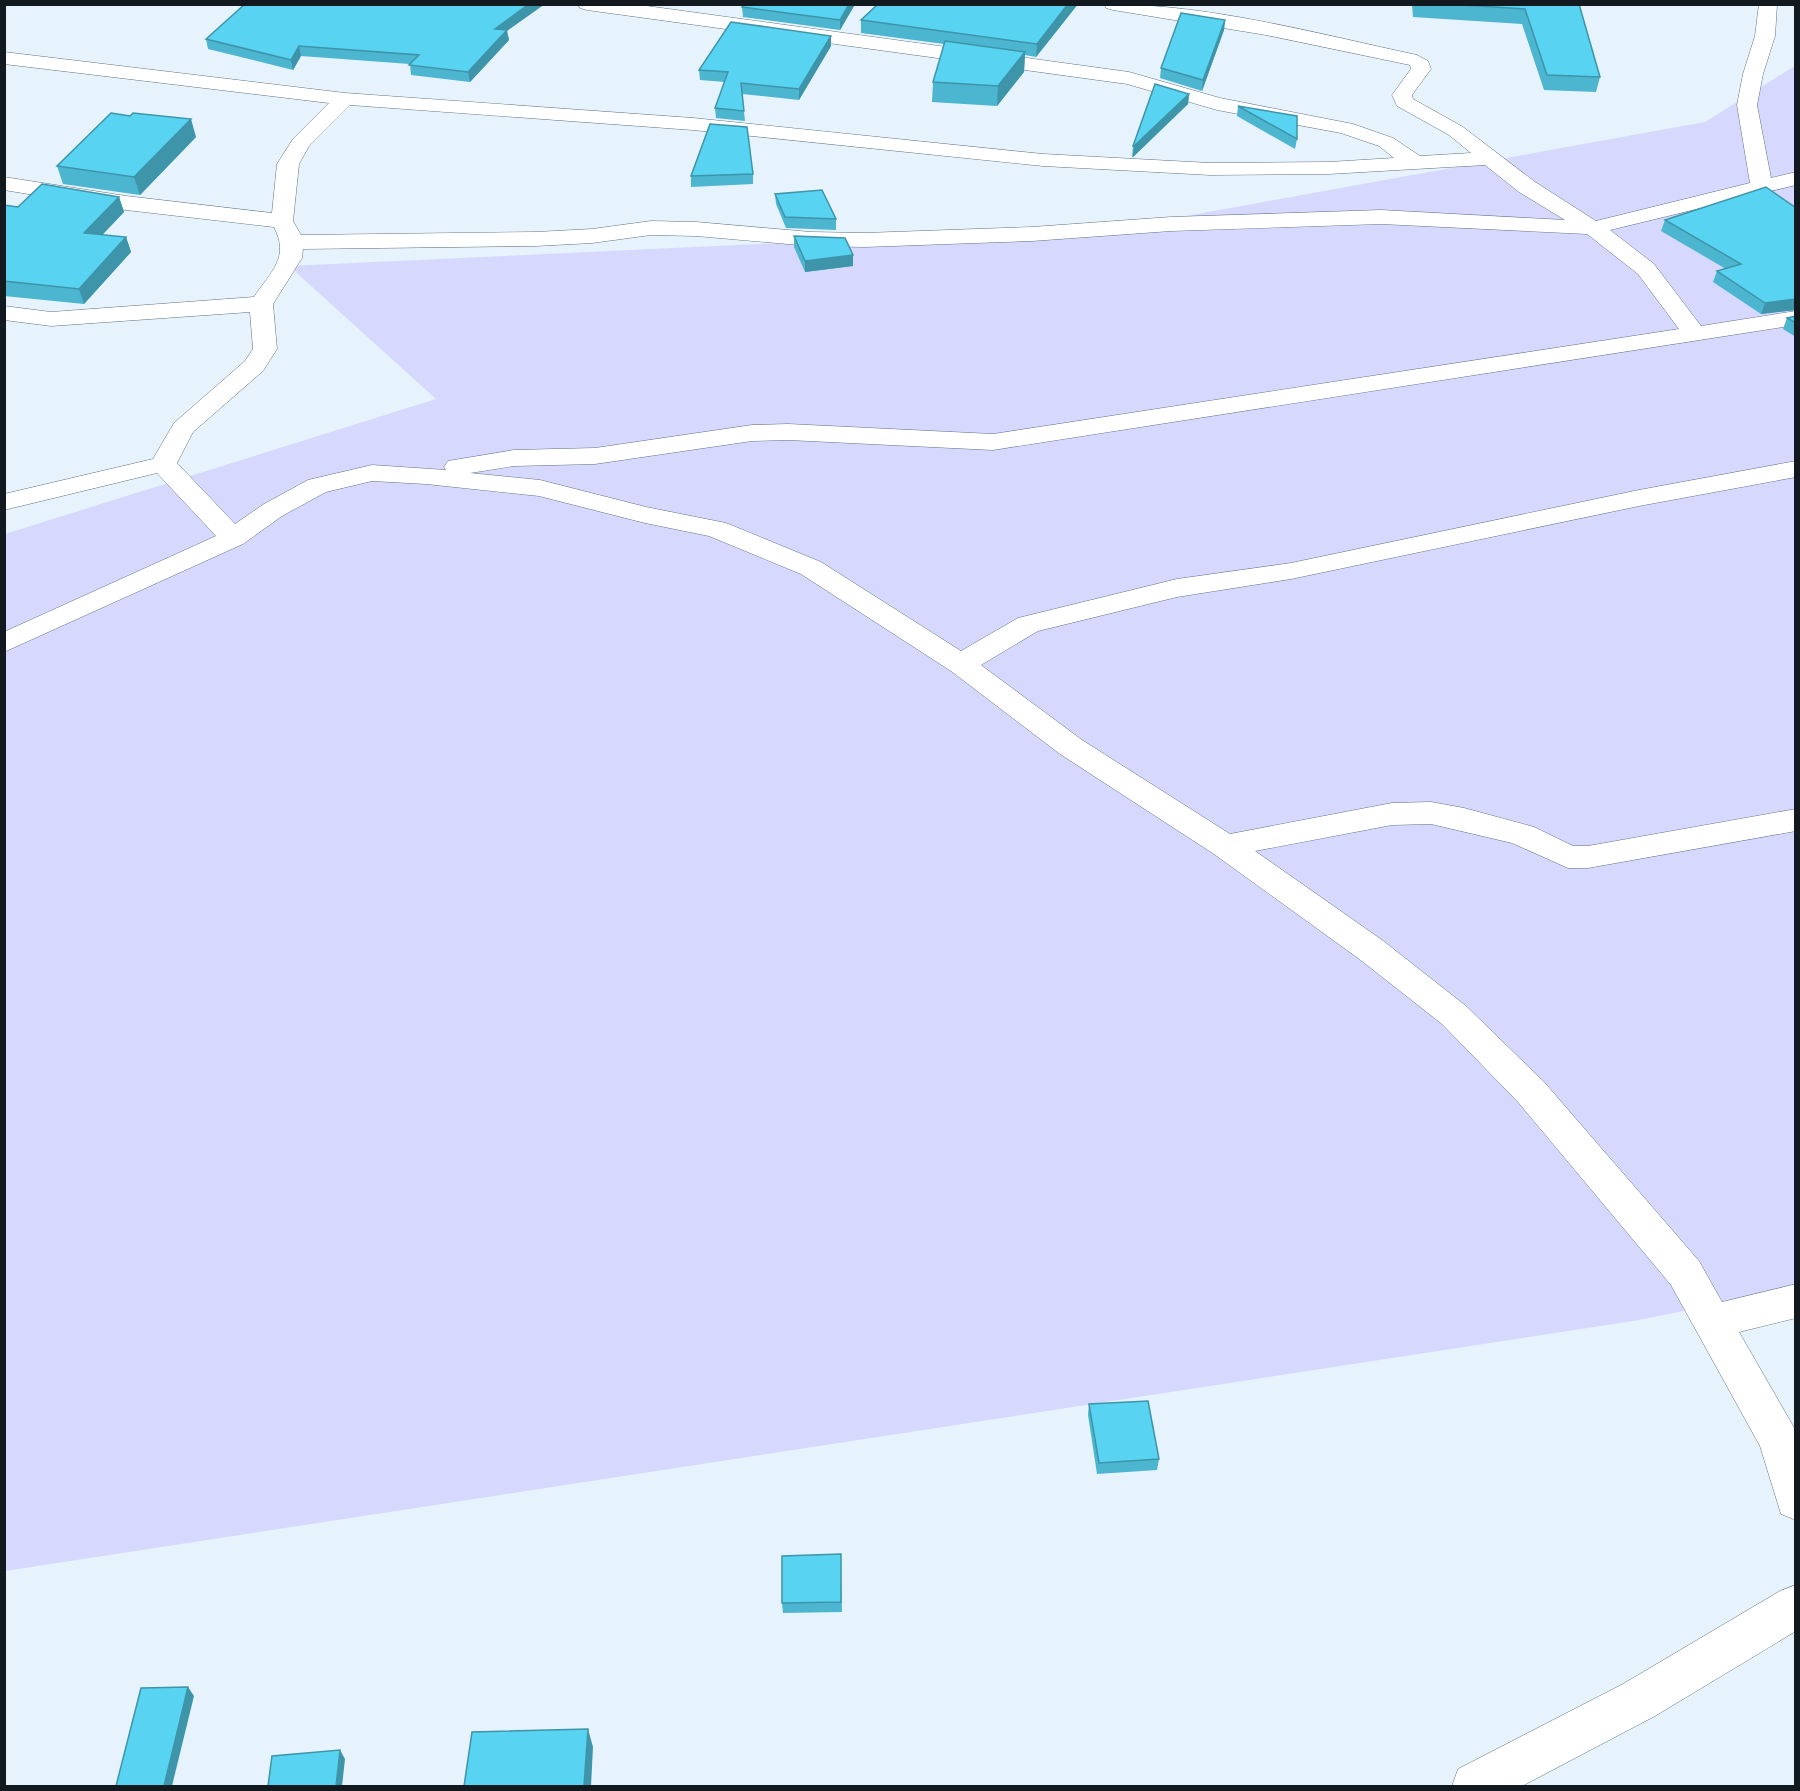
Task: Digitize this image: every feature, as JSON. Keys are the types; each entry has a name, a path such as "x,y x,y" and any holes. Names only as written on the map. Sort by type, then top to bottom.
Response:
{"street":[{"path":"587,4 1129,78 1217,104 1346,128 1386,142 1416,163"},
{"path":"1113,4 1266,29 1417,61 1421,69 1402,95 1404,102 1456,131 1527,187 1593,228 1646,269 1695,334"},
{"path":"1762,188 1747,105 1753,74 1765,36 1768,4"},
{"path":"4,58 345,99 693,124 1043,160 1210,169 1329,168 1490,158"},
{"path":"4,502 163,464 183,428 254,366 266,349 261,304 291,258 293,242 282,221 288,165 300,143 345,99"},
{"path":"293,242 536,239 592,236 651,228 696,229 811,239 865,240 1032,234 1171,224 1381,217 1593,228 1796,178"},
{"path":"4,183 126,203 282,221"},
{"path":"4,313 51,319 261,304"},
{"path":"426,476 474,463 514,458 595,456 752,433 788,432 993,442 1796,318"},
{"path":"163,464 233,538"},
{"path":"962,664 1029,624 1177,588 1291,571 1639,498 1796,469"},
{"path":"4,643 233,538 273,510 317,486 372,473 426,476 540,488 645,515 716,529 811,567 962,664 1071,747 1225,846 1370,949 1454,1015 1531,1092 1685,1273 1779,1441 1796,1500"},
{"path":"1225,846 1392,814 1431,813 1523,835 1568,857 1588,857 1796,820"},
{"path":"1714,1322 1773,1305 1796,1301"},
{"path":"1475,1786 1639,1700 1796,1606"}],"shaded area":[{"path":"1795,66 1795,1289 1633,1321 5,1571 5,534 436,399 289,266 1125,227 1705,122"}],"building":[{"path":"245,4 529,4 495,29 507,30 468,72 409,65 419,55 299,46 291,60 206,39"},
{"path":"744,4 849,4 840,20 742,7"},
{"path":"878,4 1068,4 1037,44 861,20"},
{"path":"1448,4 1579,4 1600,77 1547,75 1525,9"},
{"path":"1181,13 1225,20 1203,80 1161,68"},
{"path":"731,22 831,36 799,89 741,83 744,111 715,108 728,72 699,70"},
{"path":"945,41 1025,52 998,86 933,82"},
{"path":"1155,84 1189,94 1133,146"},
{"path":"1238,106 1297,116 1297,139"},
{"path":"111,113 191,119 134,177 57,166"},
{"path":"710,124 747,127 753,174 691,176"},
{"path":"42,184 119,197 84,233 126,237 79,289 4,281 4,205 18,207"},
{"path":"1766,187 1796,208 1796,299 1765,303 1717,271 1741,264 1665,220"},
{"path":"822,190 836,219 785,217 775,194"},
{"path":"794,236 845,238 853,255 805,261"},
{"path":"1796,316 1796,323 1787,318"},
{"path":"1148,1401 1159,1459 1099,1463 1089,1404"},
{"path":"841,1554 841,1602 782,1603 782,1556"},
{"path":"188,1687 164,1786 116,1786 141,1688"},
{"path":"588,1729 584,1786 464,1786 472,1732"},
{"path":"340,1750 336,1786 268,1786 272,1756"}]}
